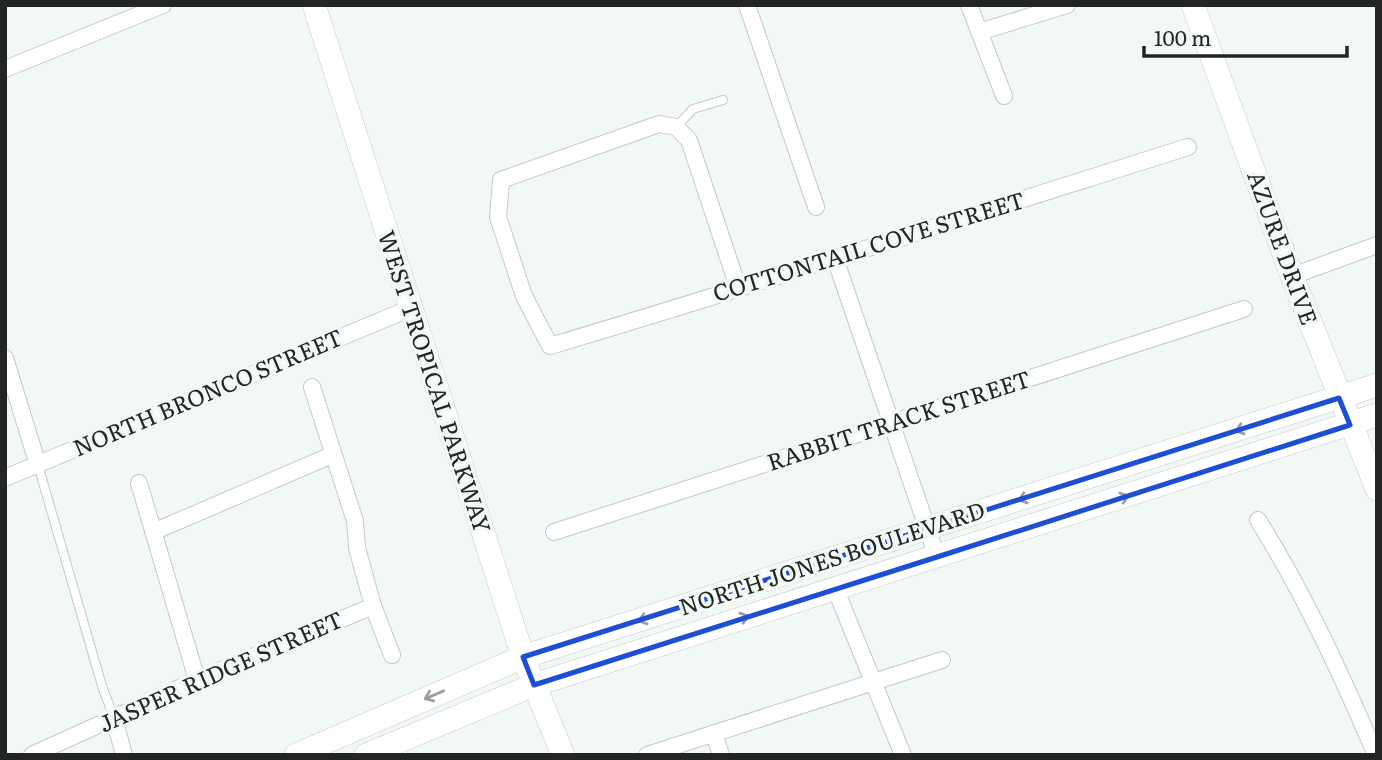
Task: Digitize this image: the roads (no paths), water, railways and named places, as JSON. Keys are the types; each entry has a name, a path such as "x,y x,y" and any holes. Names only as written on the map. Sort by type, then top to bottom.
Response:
{"main road":[{"name":"WEST TROPICAL PARKWAY","path":"314,5 523,657 564,755"},
{"name":"AZURE DRIVE","path":"1193,5 1292,276 1375,484"},
{"path":"1310,407 1317,396 1319,384 1317,341"},
{"name":"NORTH JONES BOULEVARD","path":"296,755 523,657 1377,385"},
{"name":"NORTH JONES BOULEVARD","path":"366,755 534,685 1377,415"},
{"path":"1375,484 1367,437 1377,421"}],"street":[{"path":"5,69 163,5"},
{"path":"747,5 816,207"},
{"path":"969,5 1004,96"},
{"path":"979,32 1066,5"},
{"name":"COTTONTAIL COVE STREET","path":"676,127 659,124 501,180 498,217 524,296 550,346 738,287 836,261 1188,147"},
{"path":"676,127 689,140 738,287"},
{"path":"1292,276 1377,245"},
{"path":"836,261 937,557"},
{"name":"NORTH BRONCO STREET","path":"5,478 411,308"},
{"name":"RABBIT TRACK STREET","path":"554,532 1244,309"},
{"path":"5,358 38,464"},
{"path":"312,387 355,521 357,548 373,606 392,655"},
{"path":"153,532 332,455"},
{"path":"139,483 197,680"},
{"path":"1258,520 1286,564 1326,641 1376,755"},
{"path":"835,589 903,755"},
{"name":"JASPER RIDGE STREET","path":"32,755 197,680 373,606"},
{"path":"647,755 942,660"},
{"path":"114,718 124,755"},
{"path":"714,733 721,755"}],"lane":[{"path":"676,127 693,109 723,100"},
{"path":"38,464 98,674 114,718"}]}
